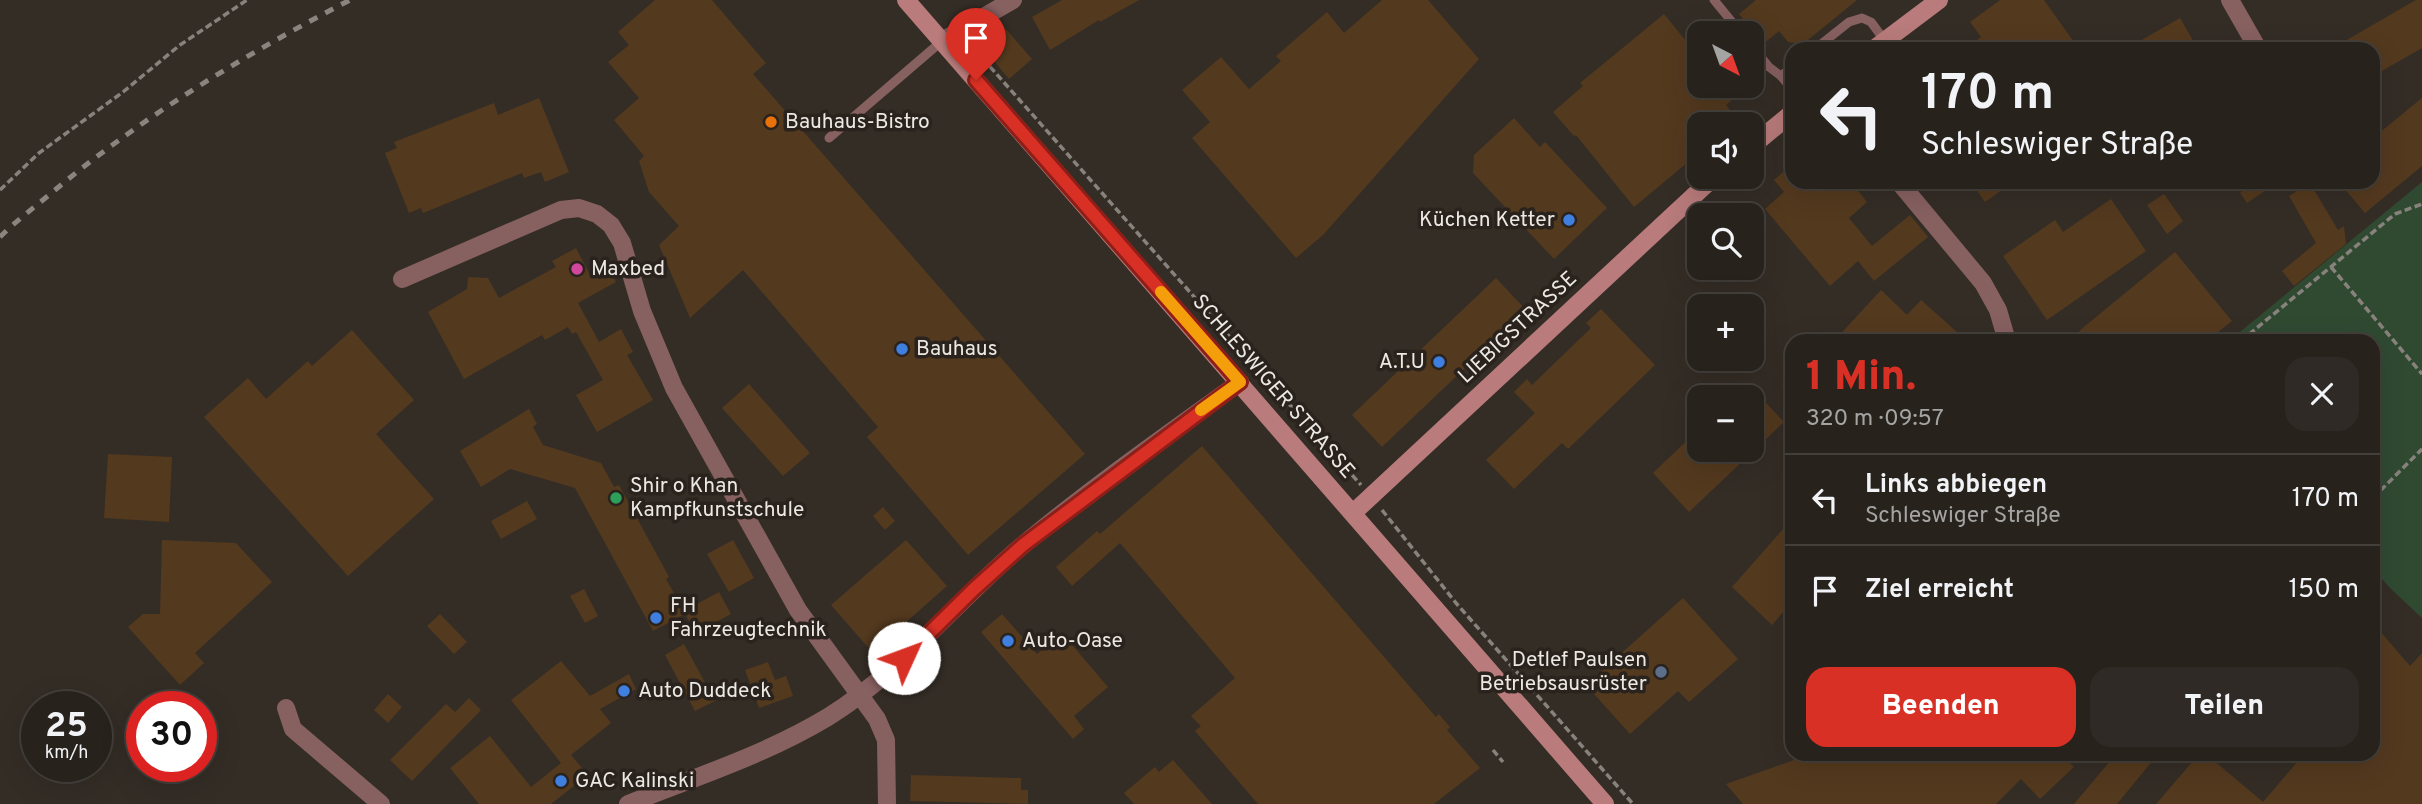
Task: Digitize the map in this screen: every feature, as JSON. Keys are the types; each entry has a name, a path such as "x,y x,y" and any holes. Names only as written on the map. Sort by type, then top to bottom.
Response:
{"main road":[{"name":"SCHLESWIGER STRASSE","path":"906,0 1605,804"},
{"path":"1883,42 1939,0"},
{"path":"1764,136 1785,119"},
{"name":"LIEBIGSTRASSE","path":"1353,513 1701,189"}],"street":[{"path":"942,41 1013,0"},
{"path":"2230,0 2254,42"},
{"path":"1905,189 1983,284 1997,310 2005,334"},
{"path":"402,279 561,209 579,208 597,214 611,225 622,243 642,312 674,388 799,610 877,719 886,740 887,804"},
{"path":"628,804 737,762 827,717 860,695 912,651 1023,545 1240,382"},
{"path":"286,708 293,729 381,804"}],"lane":[{"path":"1714,0 1731,21"},
{"path":"1824,42 1849,22 1862,18 1871,22 1878,42"},
{"path":"829,138 942,41"},
{"path":"1764,61 1785,81"},
{"path":"1781,76 1785,73"}],"path":[{"path":"0,190 39,153 123,92 180,44 247,0"},
{"path":"958,31 1371,497 1456,603 1633,804"},
{"path":"2250,334 2395,214 2422,204"},
{"path":"2332,267 2422,374"},
{"path":"2380,491 2422,449"},
{"path":"1493,750 1503,762"}],"green space":[{"path":"2422,182 2422,618 2380,577 2380,334 2237,334"}],"building":[{"name":"Bauhaus","path":"655,0 712,0 766,63 753,74 1085,454 968,555 867,437 878,427 743,270 690,318 659,245 679,226 649,192 639,161 644,156 614,120 639,98 608,62 629,45 618,32"},
{"path":"1062,0 1139,0 1100,22 1099,20 1050,50 1032,17"},
{"path":"1382,0 1428,0 1479,59 1323,235 1296,258 1192,138 1210,122 1182,90 1221,57 1249,89 1281,61 1276,56 1327,12 1344,33"},
{"path":"1756,0 1857,0 1805,42 1788,42 1779,31 1764,43 1764,21 1745,21 1739,14"},
{"path":"2000,0 2044,0 2074,42 1978,42 1977,40 1981,37 1970,22"},
{"path":"2416,0 2422,0 2422,48 2380,72 2380,42 2343,42"},
{"path":"1664,14 1687,42 1687,98 1732,98 1726,105 1732,112 1687,112 1687,163 1634,207 1576,135 1574,136 1553,112 1583,86 1580,83"},
{"path":"2180,18 2194,42 2138,42"},
{"path":"1005,28 1032,59 1009,79 983,48"},
{"path":"539,98 569,172 545,182 541,172 524,178 522,173 423,213 421,208 409,213 385,153 397,148 394,142 494,103 498,115"},
{"path":"2422,98 2422,166 2365,213 2345,189 2380,189 2380,132"},
{"path":"1514,118 1540,147 1545,142 1607,208 1554,259 1473,173 1474,155"},
{"path":"1785,170 1785,189 1857,189 1867,202 1849,218 1872,246 1910,215 1928,237 1874,281 1858,261 1830,286 1765,209 1784,192 1774,180"},
{"path":"1976,189 2003,189 1985,202"},
{"path":"2244,189 2268,189 2247,203 2240,193"},
{"path":"2300,189 2314,189 2338,230 2344,226 2346,244 2294,286 2282,271 2316,243 2289,196"},
{"path":"2164,194 2183,221 2167,234 2147,205"},
{"path":"2111,199 2146,251 2047,320 2003,256 2055,220 2063,232"},
{"path":"576,248 591,277 608,268 616,282 578,303 599,342 621,329 633,352 627,355 653,400 597,432 576,395 603,380 576,332 572,334 568,327 545,340 542,335 464,379 428,312 467,289 468,277 488,278 499,298 556,267 552,261"},
{"path":"2175,252 2232,321 2216,334 2081,334 2079,331"},
{"name":"A.T.U","path":"1496,278 1526,310 1382,447 1352,415"},
{"path":"1881,290 1907,315 1921,300 1959,334 1840,334"},
{"path":"1601,309 1655,365 1568,449 1562,443 1514,489 1486,460 1535,413 1514,392 1527,379 1532,385 1591,328 1586,323"},
{"path":"352,330 414,400 376,434 434,499 348,576 204,417 248,378 266,399 308,361 312,366"},
{"path":"749,384 810,453 783,476 722,408"},
{"path":"1764,401 1784,422 1764,441"},
{"path":"529,409 537,424 533,427 543,445 601,463 614,487 619,485 669,577 666,579 684,611 719,592 731,614 696,633 685,614 653,631 575,488 510,469 481,487 460,451"},
{"path":"1687,440 1687,462 1742,462 1689,512 1653,473"},
{"path":"1202,446 1436,717 1439,714 1450,727 1447,730 1480,768 1434,804 1258,804 1195,731 1201,726 1191,716 1235,678 1120,543 1072,586 1056,567 1097,531 1100,534"},
{"path":"108,454 172,457 169,522 104,518"},
{"path":"527,501 537,519 501,539 491,521"},
{"path":"883,507 895,521 885,530 873,516"},
{"path":"1785,527 1785,610 1772,625 1732,587"},
{"path":"162,540 236,543 272,582 195,653 204,663 180,685 128,627 143,614 160,614"},
{"path":"733,540 754,578 729,592 707,554"},
{"path":"906,540 947,586 872,652 831,605"},
{"path":"584,589 598,616 585,623 570,596"},
{"path":"1683,598 1738,659 1689,702 1678,691 1630,734 1586,685"},
{"path":"440,614 467,642 454,654 427,626"},
{"path":"1002,614 1037,654 1062,633 1108,687 1074,716 1084,729 1073,739 981,632"},
{"path":"2380,631 2410,666 2422,653 2422,804 2156,804 2193,761 2214,761 2263,802 2298,761 2380,761"},
{"path":"684,644 715,701 695,711 665,655"},
{"path":"561,661 590,696 629,674 636,689 600,709 611,723 571,755 588,775 551,804 479,804 450,768 490,736 531,787 561,763 511,700"},
{"path":"768,662 775,680 786,676 793,696 759,708 745,670"},
{"path":"388,694 402,707 388,723 374,710"},
{"path":"469,698 481,710 412,781 390,760 446,704 455,712"},
{"path":"1173,760 1212,804 1134,804 1124,793 1155,767 1159,772"},
{"path":"1791,761 2068,761 2074,767 2040,799 2021,779 1996,804 1743,804 1726,784"},
{"path":"2110,761 2152,761 2117,804 2074,804"},
{"path":"911,775 1021,778 1021,790 1028,790 1028,804 910,801"}],"railway":[{"path":"0,237 84,167 156,114 271,43 350,0"}],"slow traffic":[{"path":"1161,292 1240,382 1201,410"}],"place":[{"name":"Bauhaus-Bistro","path":"771,122"},
{"name":"Küchen Ketter","path":"1569,220"},
{"name":"Maxbed","path":"577,269"},
{"name":"Bauhaus","path":"902,349"},
{"name":"A.T.U","path":"1439,362"},
{"name":"Shir o Khan Kampfkunstschule","path":"616,498"},
{"name":"FH Fahrzeugtechnik","path":"656,618"},
{"name":"Auto-Oase","path":"1008,641"},
{"name":"Detlef Paulsen Betriebsausrüster","path":"1661,672"},
{"name":"Auto Duddeck","path":"624,691"},
{"name":"GAC Kalinski","path":"561,781"}],"route":[{"path":"904,658 1023,545 1240,382 976,80"}]}
